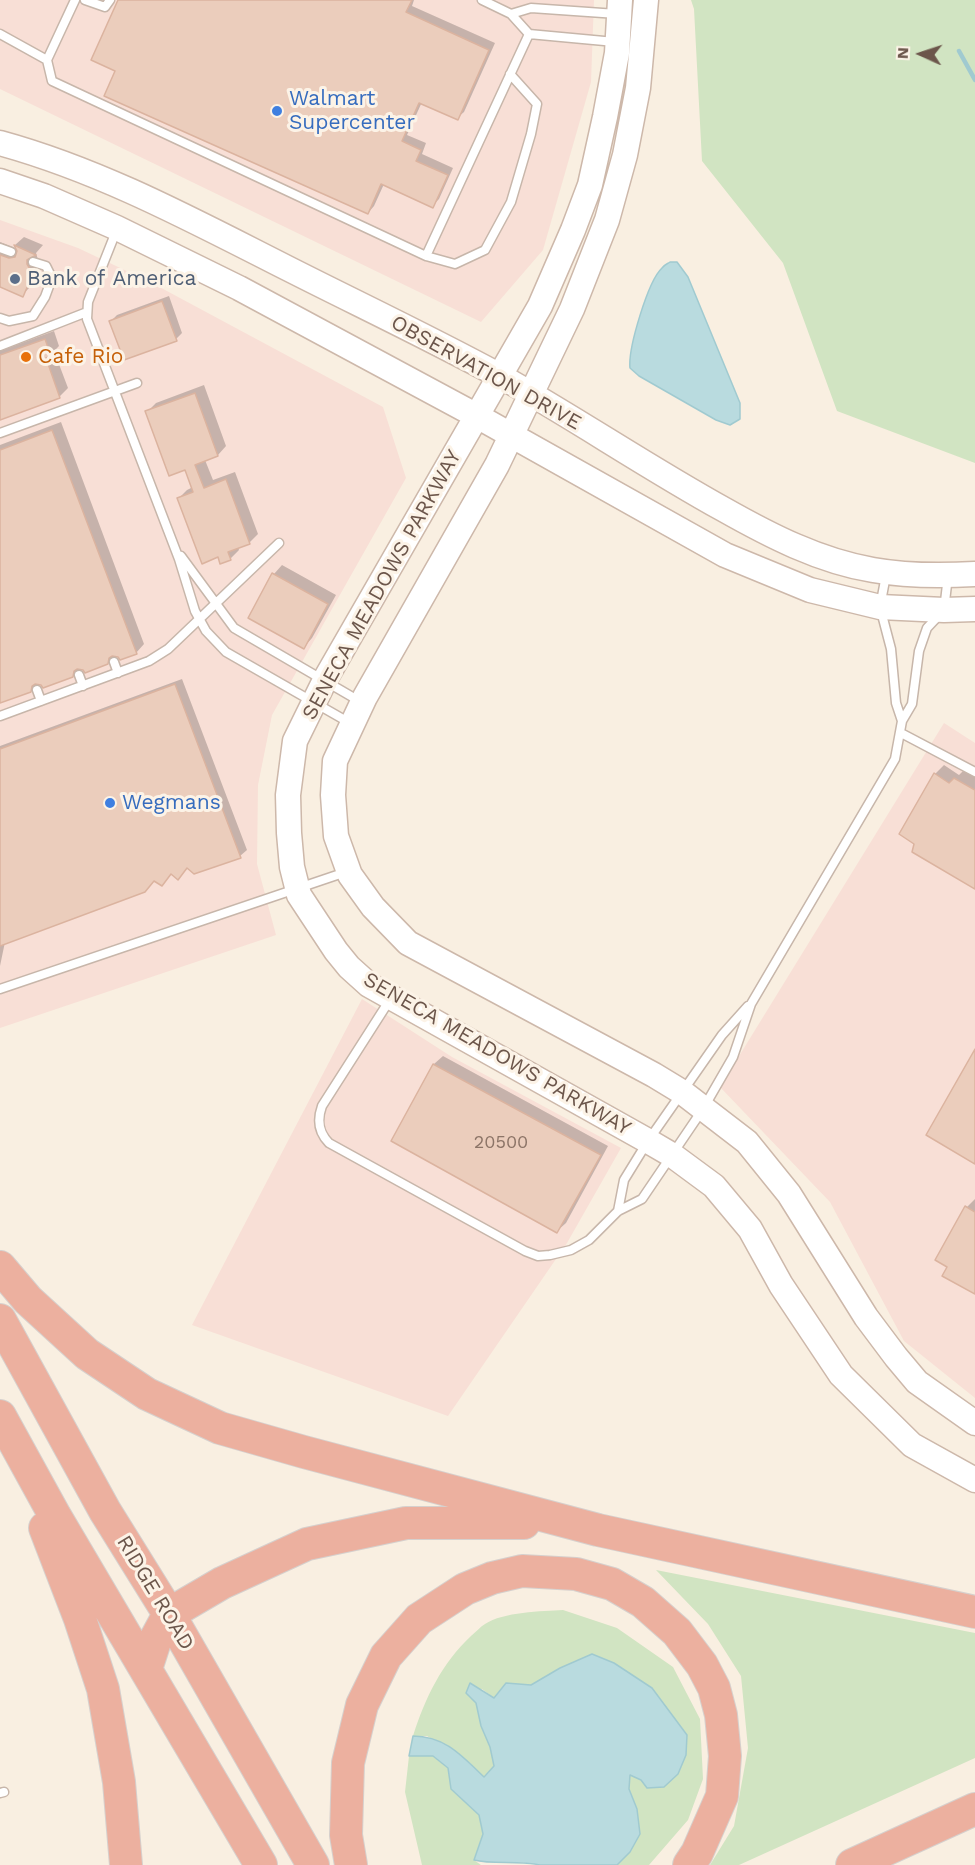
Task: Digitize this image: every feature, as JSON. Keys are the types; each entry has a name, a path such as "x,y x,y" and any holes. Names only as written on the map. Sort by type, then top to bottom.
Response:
{"highway":[{"path":"0,1266 28,1300 87,1354 147,1394 220,1428 598,1530 975,1612"},
{"name":"RIDGE ROAD","path":"0,1320 105,1511 169,1614 313,1865"},
{"path":"6,1426 55,1516 261,1865"},
{"path":"6,1426 80,1620 103,1689 119,1782 126,1865"},
{"path":"146,1669 156,1638 169,1614 222,1583 307,1544 406,1523 513,1521 598,1530"},
{"path":"351,1865 346,1835 348,1763 363,1705 386,1656 419,1619 465,1589 492,1578 522,1571 576,1574 612,1584 643,1602 677,1632 702,1665 714,1688 721,1715 725,1756 722,1796 697,1853 688,1865"},
{"path":"852,1865 975,1809"}],"street":[{"path":"630,42 632,10"},
{"name":"SENECA MEADOWS PARKWAY","path":"630,42 605,117 590,185 540,306 320,692 295,741 288,795 292,867 299,895 336,951 349,967 369,985 648,1141 672,1155 714,1186 750,1229 781,1285 841,1375 912,1445 975,1480"},
{"name":"SENECA MEADOWS PARKWAY","path":"630,42 638,88 625,155 607,220 572,309 532,396 497,465 362,703 335,761 333,795 336,836 349,871 373,907 408,943 654,1075 682,1092 747,1142 789,1194 866,1317 916,1382 975,1422"},
{"name":"OBSERVATION DRIVE","path":"0,143 64,163 145,196 500,376 690,491 752,525 813,554 872,570 933,576 975,574"},
{"name":"OBSERVATION DRIVE","path":"0,181 44,196 117,228 239,288 512,435 725,555 810,590 880,607 975,609"}],"lane":[{"path":"75,0 47,60 52,81 426,256 455,264 485,250 511,202 531,134 537,104 510,74"},
{"path":"86,0 105,7 110,0"},
{"path":"482,0 511,14 529,34 630,42"},
{"path":"511,14 531,9 632,10"},
{"path":"0,34 47,60"},
{"path":"426,256 529,34"},
{"path":"117,228 88,302 87,319 179,559 199,619 206,631 226,652 320,692 362,703"},
{"path":"0,248 10,252"},
{"path":"0,318 9,321 33,316 45,297 52,278 46,266 33,262"},
{"path":"0,346 87,312"},
{"path":"0,434 137,383"},
{"path":"0,716 149,661 168,649 279,543"},
{"path":"173,546 234,628 320,692 352,724"},
{"path":"392,998 322,1106 318,1116 319,1127 323,1137 329,1143 492,1234 538,1256 561,1253 589,1240 618,1211 642,1199 703,1109 733,1057 751,1004 895,759 902,721 896,703 891,649 880,607 886,571"},
{"path":"902,721 912,704 918,651 927,628 944,610 948,575"},
{"path":"114,662 118,673"},
{"path":"79,675 83,686"},
{"path":"37,690 41,701"},
{"path":"901,733 975,772"},
{"path":"0,989 349,871"},
{"path":"618,1211 624,1180 648,1141 722,1035 751,1004"}],"shaded area":[{"path":"0,0 594,0 591,82 543,250 481,322 0,89"},
{"path":"0,220 78,248 152,283 383,407 406,478 272,715 258,785 257,864 276,935 0,1028"},
{"path":"944,723 975,743 975,1398 904,1341 830,1202 720,1087"},
{"path":"362,999 452,1057 621,1148 567,1243 448,1416 192,1325"}],"green space":[{"path":"691,0 975,0 975,463 837,411 783,263 702,161 694,9"},
{"path":"656,1570 975,1633 975,1758 739,1865 710,1865 734,1826 748,1748 741,1676 708,1624"},
{"path":"563,1610 617,1628 673,1667 700,1719 703,1779 688,1820 649,1865 617,1865 630,1852 637,1809 629,1789 630,1775 641,1780 687,1735 670,1714 592,1654 560,1668 531,1685 506,1683 494,1698 482,1689 466,1693 476,1703 481,1726 490,1747 494,1767 483,1777 470,1763 427,1736 413,1736 423,1708 443,1669 461,1646 481,1627 502,1617"},
{"path":"409,1756 433,1756 448,1768 451,1789 479,1815 483,1833 474,1860 481,1865 422,1865 405,1792"}],"water":[{"path":"670,262 677,262 688,277 740,403 740,419 730,425 716,420 639,376 630,368 632,346 645,300 657,275"},
{"path":"592,1654 614,1663 652,1688 687,1735 686,1755 678,1774 664,1787 647,1788 641,1780 630,1775 629,1789 637,1809 640,1834 630,1852 617,1865 540,1865 474,1860 483,1834 479,1815 451,1789 448,1768 433,1756 409,1756 413,1736 444,1743 484,1777 494,1766 476,1703 466,1693 470,1683 494,1698 506,1683 531,1685 560,1668"}],"building":[{"name":"Walmart Supercenter","path":"118,0 412,0 406,12 489,50 458,120 419,103 402,141 421,150 416,161 448,175 433,208 381,184 368,214 104,96 115,71 91,60"},
{"name":"Bank of America","path":"14,245 36,255 27,260 30,269 34,271 23,297 0,287 0,255 15,257 17,251"},
{"path":"162,301 177,341 124,360 109,321"},
{"path":"45,339 51,356 46,358 60,398 0,420 0,355"},
{"path":"195,393 218,456 195,465 204,488 226,479 250,544 228,552 231,560 220,564 218,557 202,564 177,498 193,492 185,470 169,476 145,411"},
{"path":"52,430 137,654 120,660 112,656 108,664 85,673 77,669 73,677 43,688 35,684 31,692 0,703 0,450"},
{"path":"272,573 328,604 304,649 248,618"},
{"name":"Wegmans","path":"175,684 241,858 194,874 187,868 178,880 171,874 162,886 154,881 145,892 0,946 0,749"},
{"path":"934,773 949,783 954,778 975,790 975,889 912,852 914,844 899,834"},
{"path":"975,1049 975,1164 926,1135"},
{"path":"433,1064 601,1155 557,1233 391,1141"},
{"path":"965,1206 975,1212 975,1294 942,1276 947,1267 935,1260"}],"waterway":[{"path":"959,51 975,80"}],"place":[{"name":"Walmart Supercenter","path":"277,111"},
{"name":"Bank of America","path":"15,279"},
{"name":"Cafe Rio","path":"26,357"},
{"name":"Wegmans","path":"110,803"}]}
